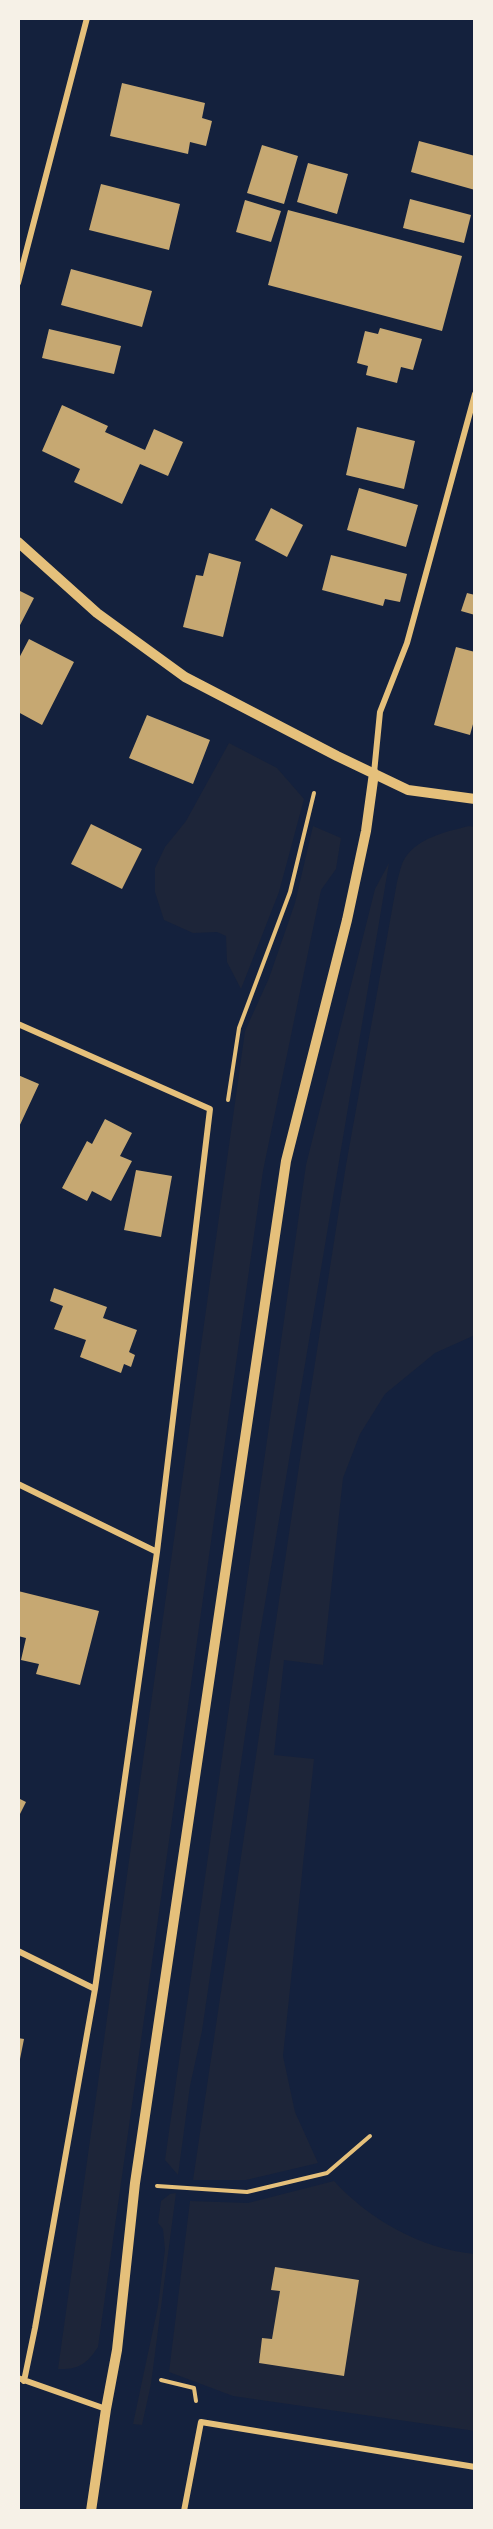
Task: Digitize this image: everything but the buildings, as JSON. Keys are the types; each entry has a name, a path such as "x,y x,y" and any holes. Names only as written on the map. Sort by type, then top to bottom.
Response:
{"street":[{"path":"18,283 87,18"},
{"path":"91,2511 117,2350 135,2183 286,1161 347,920 366,831 380,712 407,642 475,394"},
{"path":"18,543 97,613 184,677 408,790 475,799"},
{"path":"18,1024 210,1108 157,1552 95,1989 35,2328 21,2380 106,2409"},
{"path":"18,1484 157,1552"},
{"path":"18,1951 95,1989"},
{"path":"184,2511 201,2422 475,2467"}],"path":[{"path":"135,2183 185,2190 247,2192 327,2173 370,2136"},
{"path":"161,2380 194,2388 201,2422"}],"shaded area":[{"path":"229,743 277,768 304,799 279,892 241,989 227,962 226,936 217,932 193,933 164,920 155,892 155,868 165,847 186,821"},
{"path":"313,826 341,838 336,869 321,890 263,1171 98,2347 81,2365 58,2369 245,1031 269,978 295,903"},
{"path":"469,826 475,827 475,1335 435,1353 385,1394 360,1434 343,1478 323,1665 284,1660 274,1755 314,1759 283,2056 295,2112 318,2163 246,2180 193,2180 346,1165 397,882 404,860 418,845 434,836"},
{"path":"389,863 259,1639 202,2031 190,2086 178,2175 165,2160 306,1165 375,889"},
{"path":"334,2181 364,2208 398,2230 435,2246 475,2254 475,2431 233,2396 169,2372 190,2201 248,2203","holes":["275,2267 359,2280 343,2376 259,2363 262,2338 272,2339 280,2291 272,2289"]},
{"path":"176,2193 151,2384 142,2425 133,2424 158,2306 165,2249 163,2229 158,2223 161,2201 170,2194"}]}
